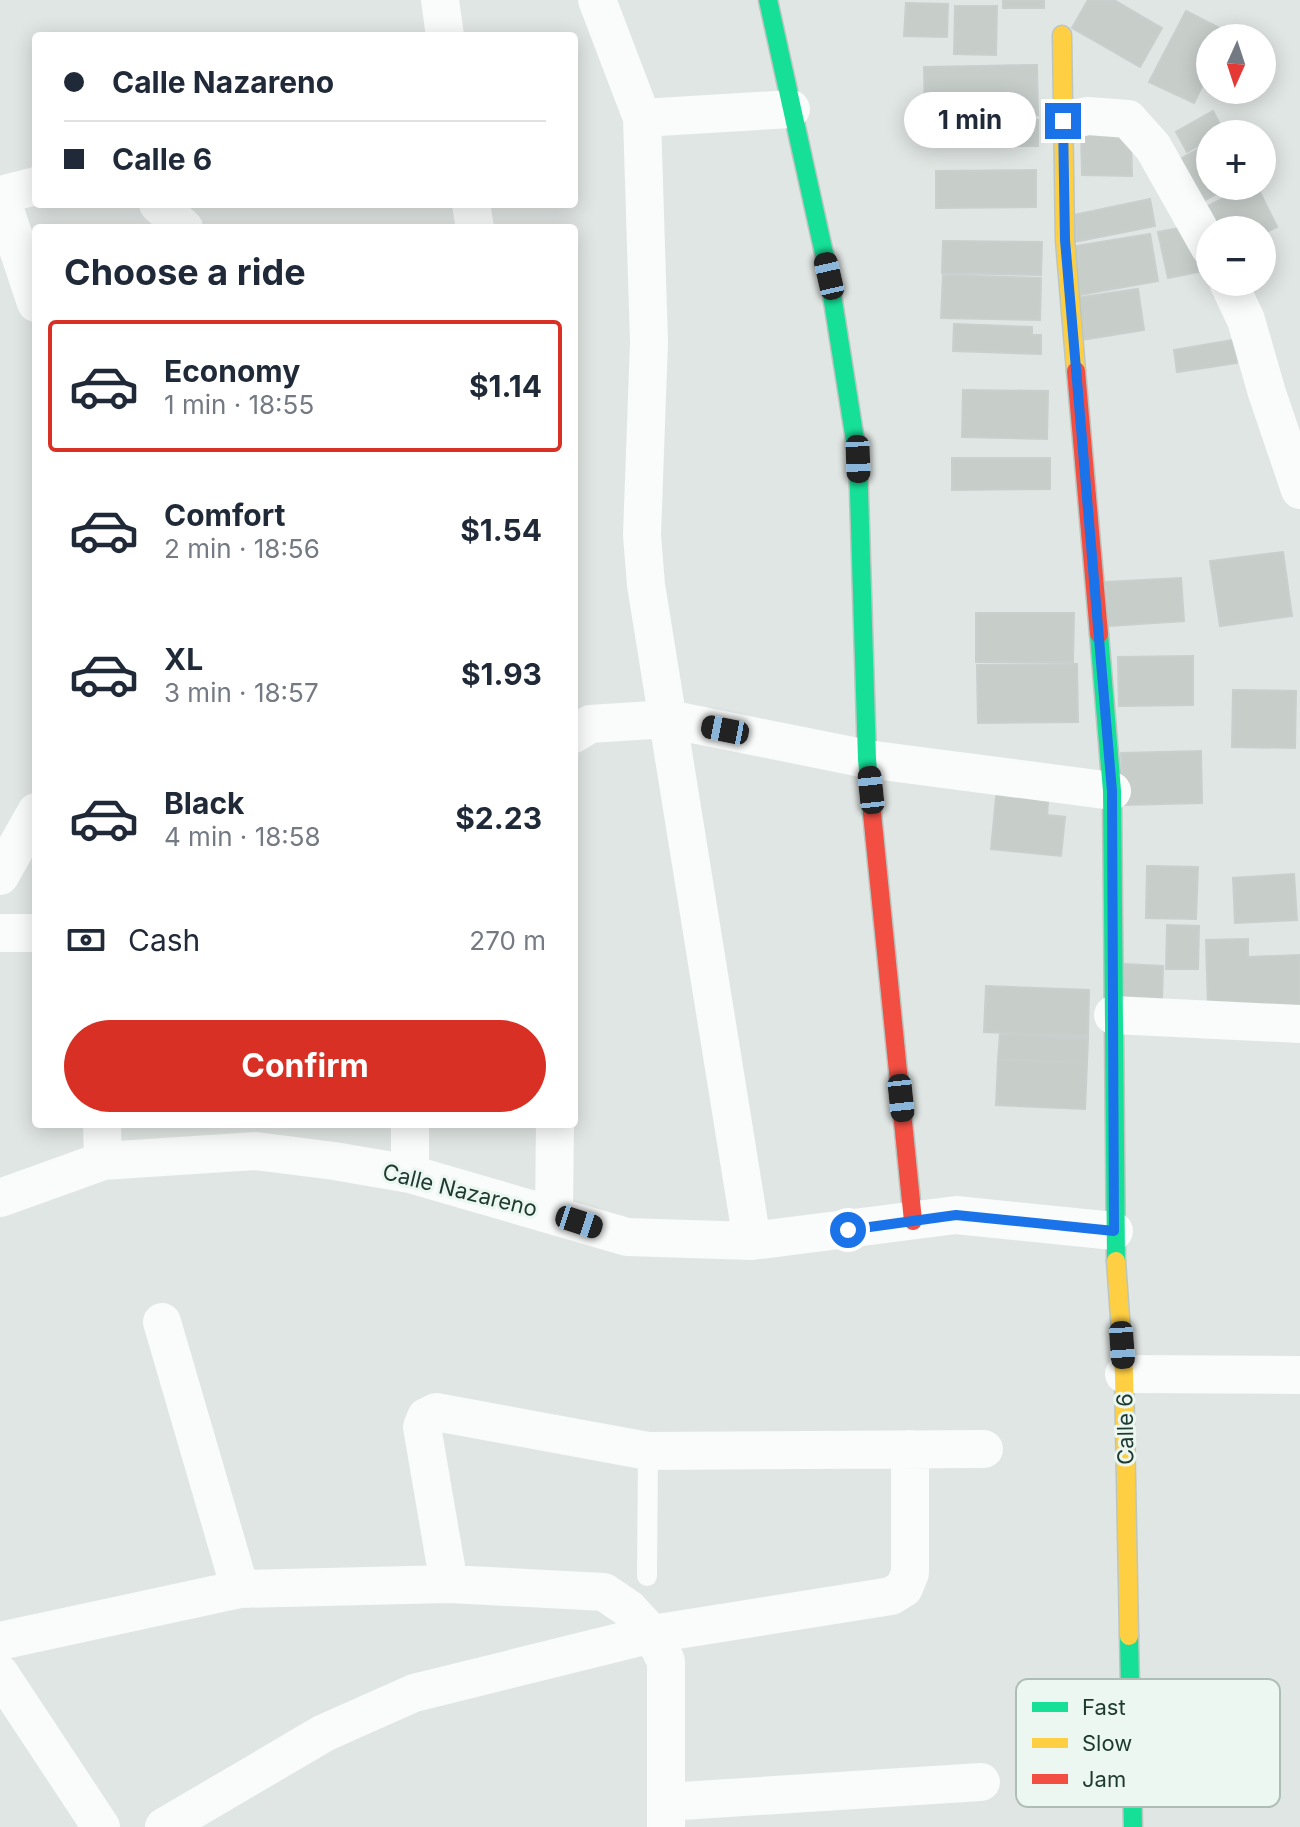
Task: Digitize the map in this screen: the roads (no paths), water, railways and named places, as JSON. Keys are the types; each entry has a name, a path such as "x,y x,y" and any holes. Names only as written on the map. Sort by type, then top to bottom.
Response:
{"street":[{"path":"440,0 444,32"},
{"path":"597,0 642,118 649,342 642,535 646,585 752,1241"},
{"path":"768,0 829,276 858,459 867,759 913,1221"},
{"name":"Calle 6","path":"1062,35 1065,240 1112,791 1114,1231 1124,1374 1130,1679"},
{"path":"642,118 791,109"},
{"path":"1063,121 1088,116 1128,119 1153,147 1196,223"},
{"path":"32,187 0,195 32,291"},
{"path":"162,208 180,224"},
{"path":"1235,296 1246,320 1300,490"},
{"path":"578,732 590,724 668,719 867,759 1112,791"},
{"path":"0,876 32,819"},
{"path":"0,933 32,933"},
{"path":"1113,1015 1300,1024"},
{"path":"410,1128 410,1174"},
{"path":"554,1214 555,1128"},
{"name":"Calle Nazareno","path":"0,1198 103,1142 254,1138 410,1174 627,1237 752,1241 956,1215 1114,1231"},
{"path":"162,1322 240,1589"},
{"path":"1124,1374 1300,1375"},
{"path":"449,1584 422,1427 426,1417 436,1412 648,1451 984,1449"},
{"path":"164,1827 324,1733 414,1693 652,1634 891,1596 904,1588 910,1573 910,1449"},
{"path":"0,1641 240,1589 449,1584 604,1592 629,1609 652,1634 666,1661 666,1814 981,1782"},
{"path":"0,1674 101,1827"},
{"name":"Calle 6","path":"1133,1807 1133,1827"}],"lane":[{"path":"647,1576 648,1451"}]}
